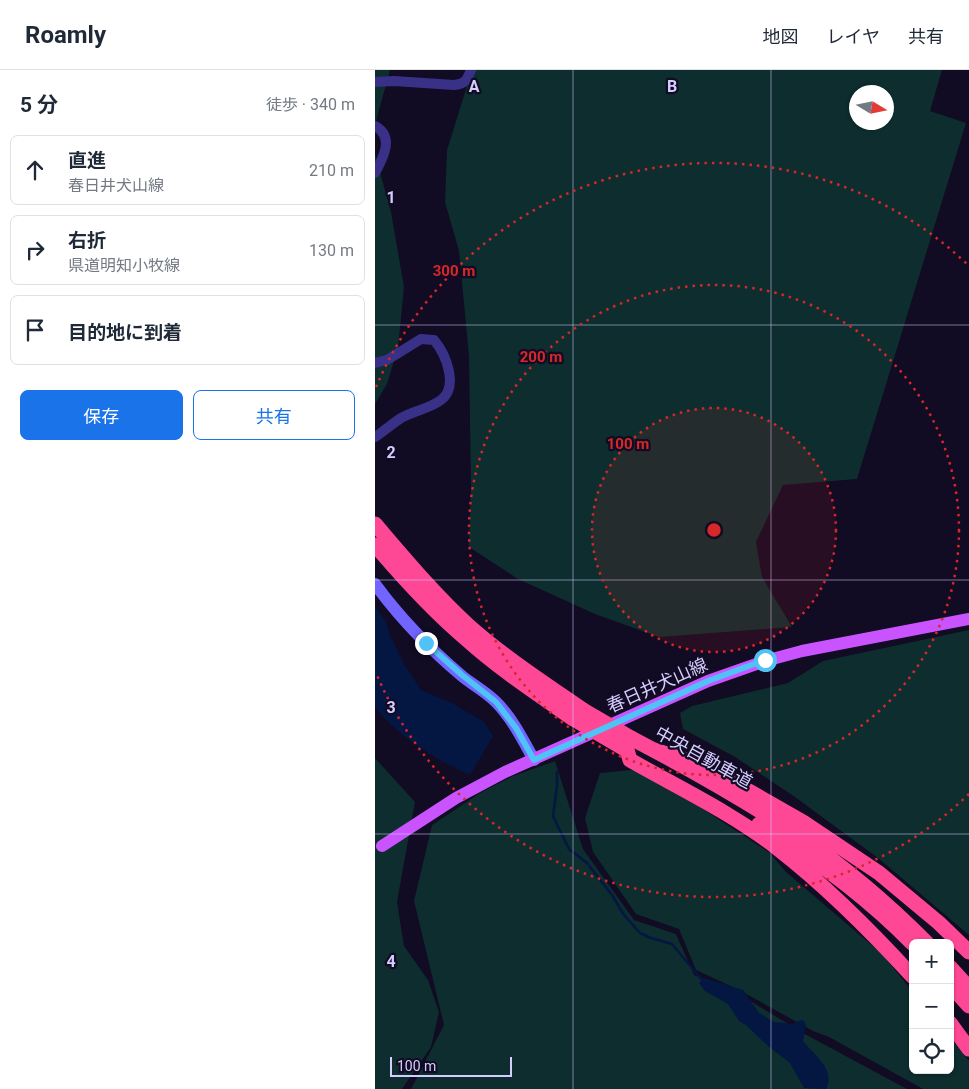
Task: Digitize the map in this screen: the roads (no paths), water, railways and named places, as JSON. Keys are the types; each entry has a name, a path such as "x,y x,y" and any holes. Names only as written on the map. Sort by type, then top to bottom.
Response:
{"highway":[{"name":"中央自動車道","path":"375,524 404,559 469,626 577,714"},
{"name":"中央自動車道","path":"375,545 431,607 466,639 513,677 789,843 860,897 909,940"},
{"name":"中央自動車道","path":"627,745 654,750 740,799 799,836 876,896 923,939"},
{"path":"627,745 629,760 717,808 776,848 871,931 909,973"},
{"path":"654,750 705,766 803,822 879,873 939,923 969,952"},
{"path":"954,971 969,988"},
{"path":"954,989 969,1006"},
{"path":"954,1028 969,1049"}],"main road":[{"path":"375,584 386,600 426,643 496,702 516,728 534,760"},
{"name":"春日井犬山線","path":"382,846 456,798 505,772 708,681 765,660 802,651 969,618"}],"street":[{"path":"375,82 394,81 454,86 463,84 468,79 471,70"},
{"path":"375,126 383,134 386,143 385,156 375,173"},
{"path":"375,363 387,360 421,339 434,340 440,347 450,380 447,394 440,401 401,418 375,436"}],"water":[{"path":"375,607 386,621 389,633 404,664 421,690 452,703 484,722 493,736 470,775 418,746 394,727 375,707"},
{"path":"704,978 743,990 759,1013 774,1022 793,1024 801,1020 804,1021 806,1025 803,1041 826,1069 828,1082 826,1089 804,1088 790,1063 739,1021 728,1004 705,991 699,983"}],"waterway":[{"path":"557,772 553,816 569,849 587,863 612,895 624,915 640,933 672,944 702,980"}]}
